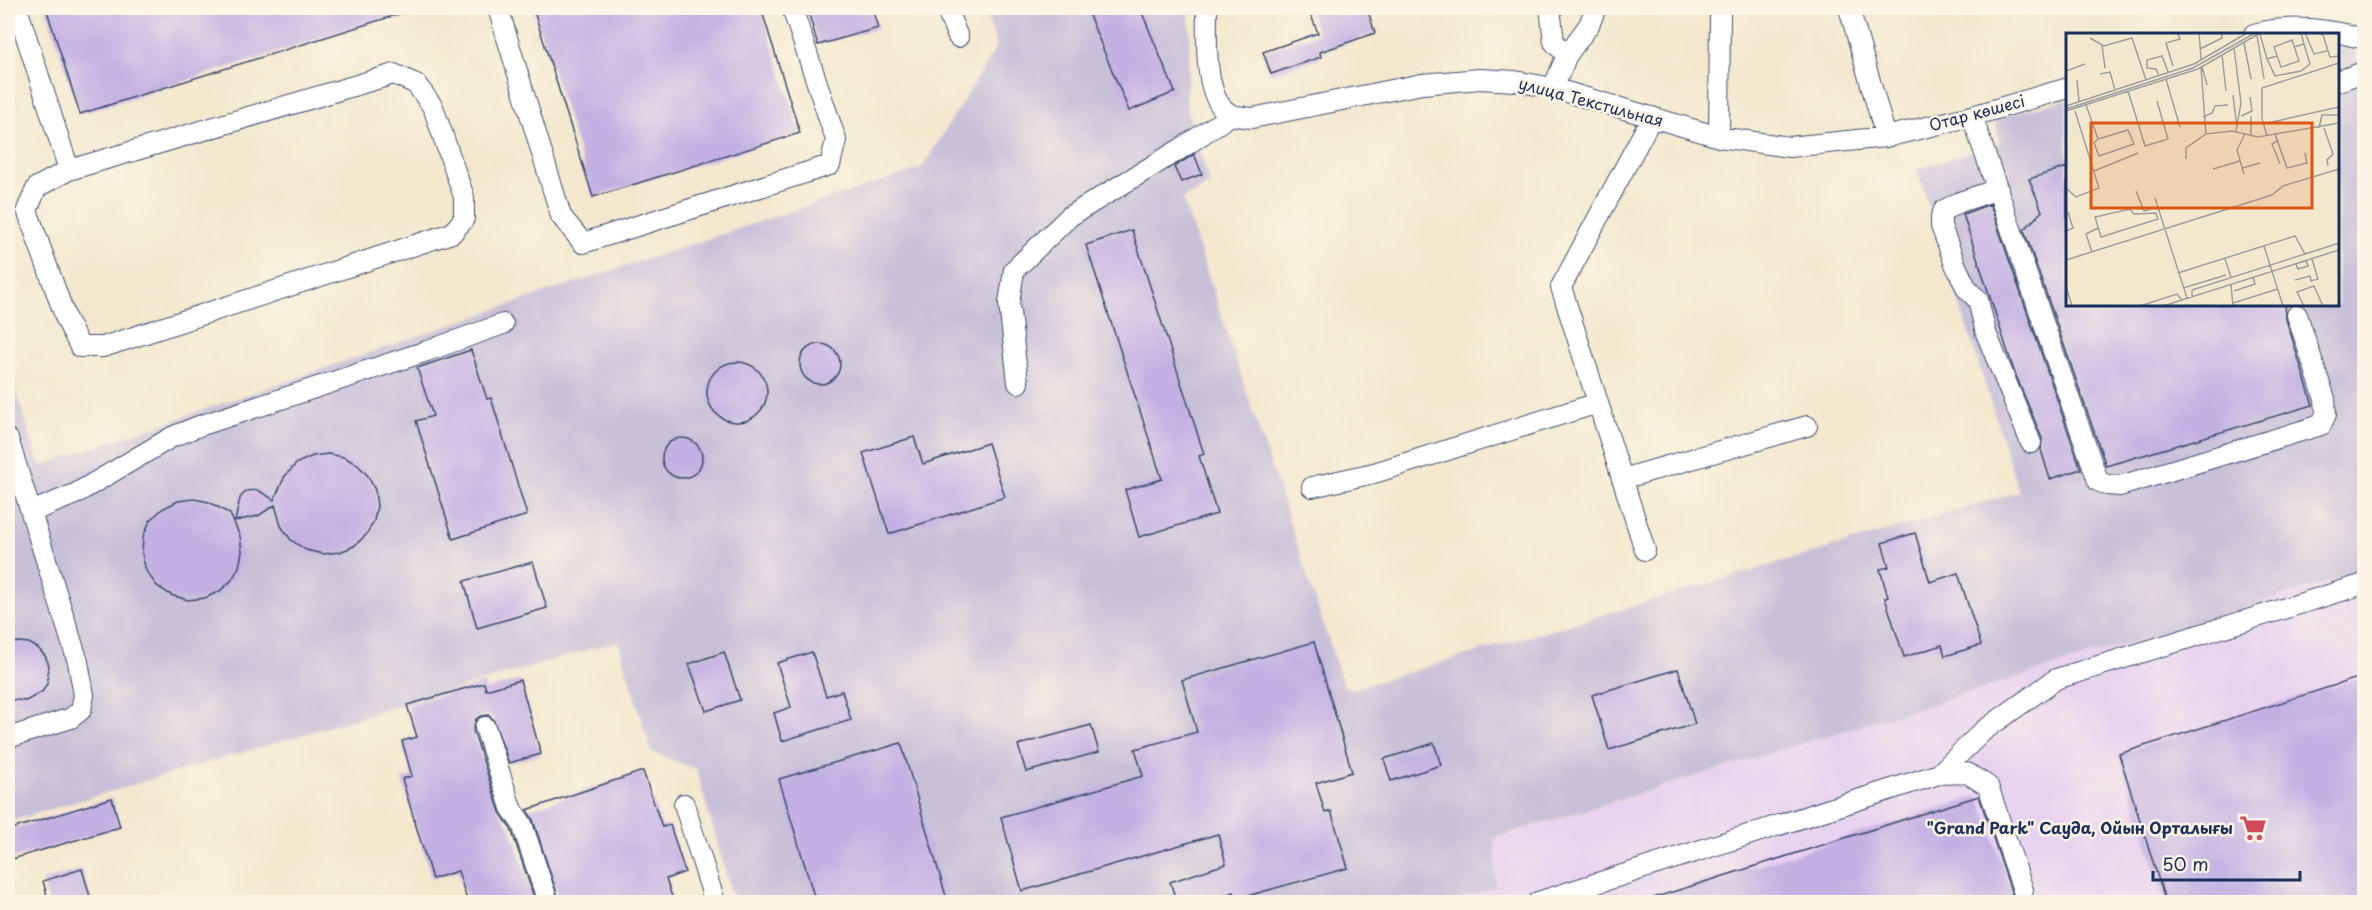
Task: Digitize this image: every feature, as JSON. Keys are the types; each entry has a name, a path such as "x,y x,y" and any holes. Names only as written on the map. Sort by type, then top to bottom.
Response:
{"street":[{"path":"17,8 69,170"},
{"path":"498,8 561,216 583,243 830,165 836,140 792,8"},
{"path":"946,8 958,37"},
{"path":"1018,383 1009,303 1014,270 1070,216 1182,148 1231,115 1213,95 1208,65 1207,8"},
{"path":"1550,8 1554,42 1567,55"},
{"path":"1553,88 1567,55 1589,25 1596,8"},
{"path":"1719,137 1720,8"},
{"path":"1854,8 1886,137"},
{"path":"2261,33 2289,29 2317,29 2336,33"},
{"path":"2339,34 2364,39"},
{"path":"2339,80 2364,72"},
{"path":"394,74 416,84 433,107 464,197 464,219 452,233 103,347 80,347 66,320 27,210 37,187 69,170 394,74"},
{"name":"улица Текстильная","path":"1231,115 1252,118 1422,84 1480,79 1515,81 1553,88 1719,137 1789,147 1886,137"},
{"name":"Отар көшесі","path":"1886,137 1972,116 2066,88"},
{"path":"1972,116 2098,481 2107,485 2120,486 2321,425 2326,414 2325,399 2296,315"},
{"path":"1645,550 1561,287 1652,117"},
{"path":"1998,189 1944,210 1941,226 1967,289 1978,300 1986,333 2031,442"},
{"path":"31,513 75,494 172,437 199,426 503,324"},
{"path":"1312,487 1374,473 1598,403"},
{"path":"1622,479 1807,426"},
{"path":"8,439 78,662 84,695 81,710 71,717 8,738"},
{"path":"1939,774 1983,731 2056,680 2364,584"},
{"path":"484,727 511,808 522,824 548,903"},
{"path":"1538,903 1939,774 1967,772 1988,786 2023,890"},
{"path":"684,804 710,900"}],"shaded area":[{"path":"984,8 1189,8 1190,47 1186,105 1210,184 1183,199 1343,684 1352,689 2019,492 1917,169 2000,142 1994,119 2066,99 2066,306 2339,306 2339,45 2355,49 2364,79 2364,571 1495,838 1496,887 1451,902 734,902 696,769 651,752 618,641 8,822 8,366 40,466 526,299 922,168 997,46"},
{"path":"2364,571 2364,902 1451,902 1496,887 1495,839"}],"building":[{"path":"46,8 409,8 409,11 80,114"},
{"path":"533,8 761,8 800,133 593,197"},
{"path":"807,8 872,8 878,28 818,45"},
{"path":"1086,8 1140,8 1175,92 1129,111"},
{"path":"1308,8 1367,8 1375,33 1320,52 1321,57 1271,74 1263,52 1318,33"},
{"path":"1194,154 1202,174 1181,182 1174,167"},
{"path":"2066,167 2066,306 2285,306 2286,319 2313,405 2106,466 2024,230 2042,211 2029,179"},
{"path":"1990,204 2081,469 2050,479 2041,450 2042,438 2014,371 1963,214"},
{"path":"1132,230 1204,454 1199,456 1217,514 1139,537 1125,490 1162,479 1086,245"},
{"path":"820,344 834,350 840,364 834,378 820,384 806,378 800,364 806,350"},
{"path":"471,350 487,399 491,398 527,515 453,539 416,421 433,416 417,368"},
{"path":"737,362 754,367 762,375 767,392 762,409 754,417 737,422 720,417 712,409 707,392 712,375 720,367"},
{"path":"914,437 923,464 988,443 1005,497 889,534 863,453"},
{"path":"682,438 696,444 702,458 696,472 682,478 668,472 662,458 668,444"},
{"path":"328,454 344,457 358,465 368,476 375,490 377,506 374,521 366,535 354,546 340,552 323,554 306,550 291,540 281,526 275,505 258,516 235,521 240,498 246,491 258,490 274,500 285,476 297,463 313,456"},
{"path":"194,499 209,502 230,514 240,536 242,552 239,567 231,581 220,591 205,598 188,600 171,595 157,586 146,571 142,554 143,537 150,521 162,509 178,501"},
{"path":"1915,533 1930,582 1958,573 1981,645 1945,656 1942,645 1904,657 1885,598 1888,597 1880,569 1889,567 1882,543"},
{"path":"533,562 547,608 477,628 464,581"},
{"path":"1314,642 1352,772 1316,783 1325,813 1331,811 1348,868 1236,899 1234,892 1201,903 1177,903 1170,882 1226,864 1218,834 1022,891 1001,817 1143,776 1135,749 1197,732 1182,680"},
{"path":"29,643 38,648 49,665 47,684 42,692 26,701 8,699 8,644"},
{"path":"724,652 740,700 706,711 689,664"},
{"path":"812,652 826,696 842,691 851,720 782,741 774,713 791,707 777,663"},
{"path":"1678,669 1695,724 1609,750 1592,695"},
{"name":"\"Grand Park\" Сауда, Ойын Орталығы","path":"2364,676 2364,903 2166,903 2119,754"},
{"path":"520,680 541,754 509,763 493,719 488,715 476,719 473,730 500,812 511,829 536,903 468,903 458,871 432,879 402,779 412,776 402,741 417,737 407,705 484,683 486,690"},
{"path":"1091,725 1099,752 1026,772 1018,745"},
{"path":"901,743 948,903 816,903 779,779"},
{"path":"1434,743 1441,765 1391,781 1384,759"},
{"path":"643,771 662,827 670,825 685,872 666,879 674,903 560,903 533,820 527,810"},
{"path":"1979,796 2015,903 1651,903 1650,899"},
{"path":"112,798 120,827 12,859 8,844 8,830"},
{"path":"82,869 92,903 49,903 43,881"}],"place":[{"name":"\"Grand Park\" Сауда, Ойын Орталығы","path":"2253,828"}]}
